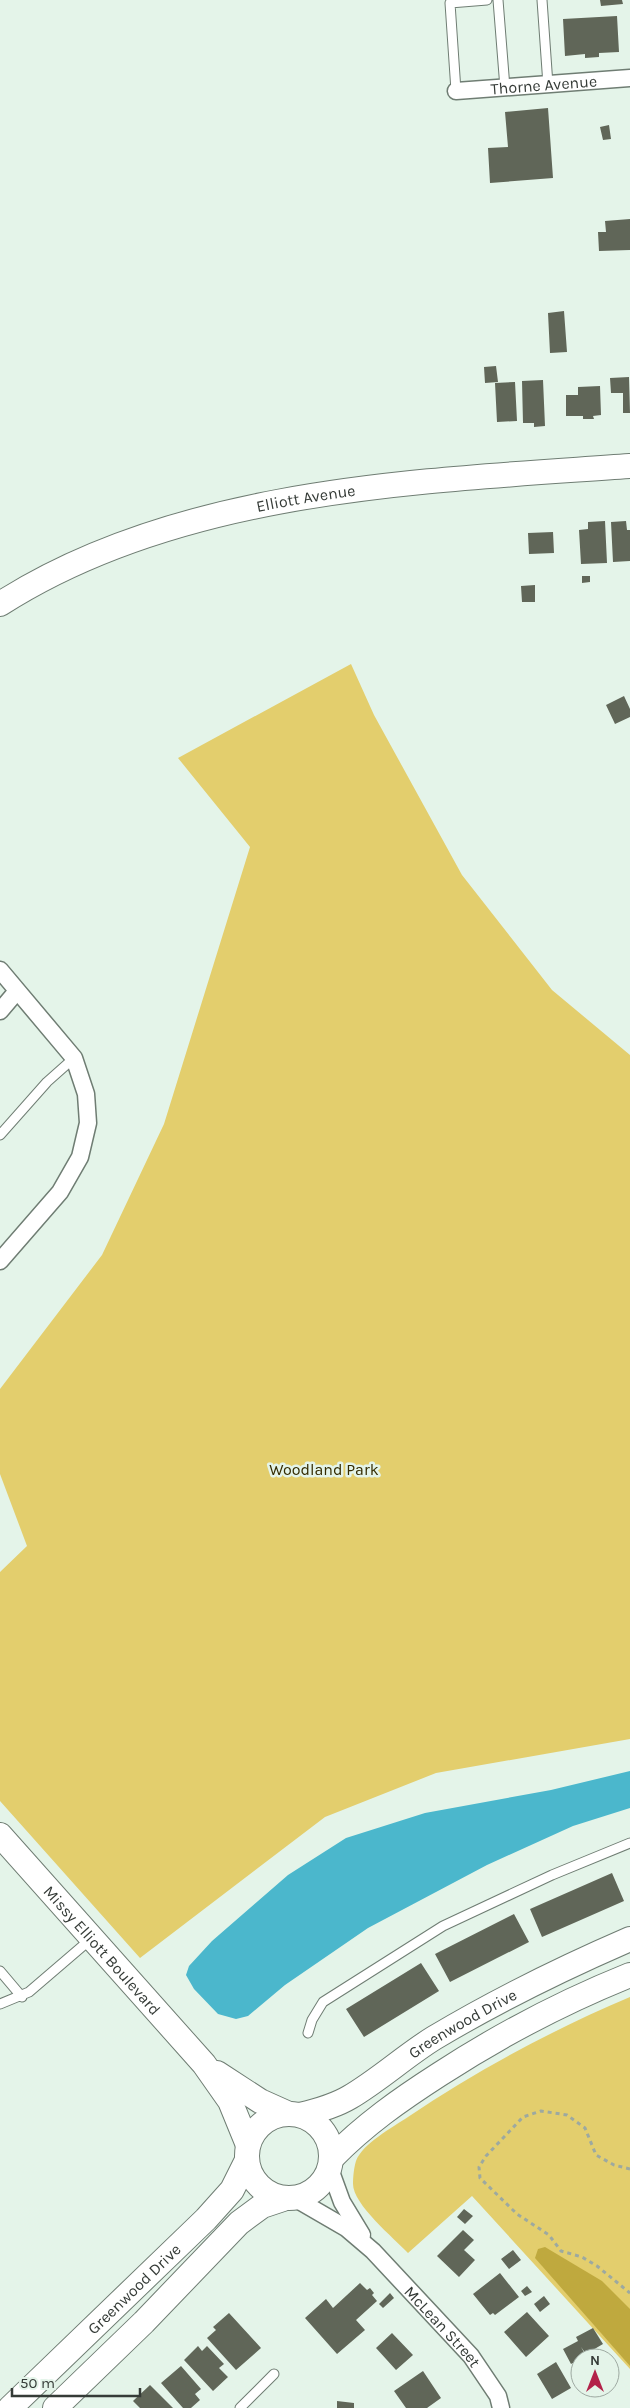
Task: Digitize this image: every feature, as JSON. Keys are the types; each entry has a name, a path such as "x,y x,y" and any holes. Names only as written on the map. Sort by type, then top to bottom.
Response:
{"street":[{"name":"Thorne Avenue","path":"456,91 630,78"},
{"name":"Elliott Avenue","path":"0,604 46,578 106,551 181,525 236,511 380,486 630,466"},
{"path":"0,970 74,1058 86,1094 88,1123 80,1157 60,1192 0,1261"},
{"path":"0,1010 17,991"},
{"name":"Missy Elliott Boulevard","path":"0,1835 204,2064 230,2101 247,2152"},
{"name":"Greenwood Drive","path":"295,2115 325,2109 348,2098 432,2039 504,1999 630,1939"},
{"name":"Greenwood Drive","path":"331,2164 351,2138 381,2114 480,2048 534,2018 630,1975"},
{"name":"Missy Elliott Boulevard","path":"204,2064 233,2085 295,2115"},
{"path":"278,2115 295,2115 313,2121 324,2131 330,2144 331,2164 319,2187 308,2194 290,2198 270,2194 258,2186 250,2174 247,2152 253,2134 264,2123 278,2115"},
{"name":"Greenwood Drive","path":"10,2408 206,2219 232,2190 247,2152"},
{"name":"McLean Street","path":"331,2164 352,2221 373,2252"},
{"name":"Greenwood Drive","path":"55,2408 144,2322 239,2223 262,2206 290,2198"},
{"name":"McLean Street","path":"290,2198 346,2228 373,2252 471,2356 498,2396 501,2408"}],"lane":[{"path":"456,91 450,3 487,0"},
{"path":"498,0 505,88"},
{"path":"542,0 548,85"},
{"path":"0,1135 46,1082 74,1058"},
{"path":"308,2033 312,2020 323,2002 443,1926 552,1875 630,1844"},
{"path":"0,2004 22,1997 36,1988 92,1938"},
{"path":"0,1971 22,1997"},
{"path":"240,2408 274,2374"}],"path":[{"path":"630,2169 614,2165 596,2154 585,2128 567,2115 541,2111 523,2117 486,2156 479,2167 480,2178 517,2214 549,2235 562,2251 582,2257 597,2266 630,2292"}],"green space":[{"name":"Woodland Park","path":"351,664 374,715 462,875 552,990 630,1055 630,1739 436,1773 325,1817 140,1958 0,1801 0,1572 27,1546 0,1474 0,1389 102,1255 164,1124 250,847 178,758"},
{"path":"630,1997 630,2369 620,2358 620,2348 611,2348 472,2196 408,2253 366,2210 359,2201 353,2183 356,2161 371,2142 488,2067 544,2037"}],"shaded area":[{"path":"545,2247 602,2281 630,2309 630,2366 620,2355 620,2348 614,2348 535,2258 538,2249"}],"water":[{"path":"630,1771 630,1808 573,1826 487,1865 368,1928 285,1985 248,2016 236,2019 218,2014 194,1989 186,1975 189,1966 212,1941 288,1875 346,1838 425,1813 551,1790"}],"building":[{"path":"600,0 622,0 623,4 601,6"},
{"path":"617,16 619,52 599,53 599,57 585,58 585,54 565,56 563,19"},
{"path":"548,108 553,178 490,183 488,148 508,147 505,112"},
{"path":"609,125 611,139 603,140 600,127"},
{"path":"630,219 630,250 599,251 598,232 606,232 605,221"},
{"path":"564,311 567,352 550,353 548,313"},
{"path":"496,366 498,382 485,383 484,367"},
{"path":"629,377 630,413 623,413 623,393 611,393 610,378"},
{"path":"543,380 545,426 534,427 534,423 523,423 522,381"},
{"path":"515,382 517,421 497,422 495,383"},
{"path":"600,386 601,415 593,416 594,419 583,419 583,416 566,416 566,395 578,395 578,387"},
{"path":"605,521 607,563 581,564 579,530 588,529 588,522"},
{"path":"626,521 627,530 630,530 630,561 613,562 611,522"},
{"path":"553,532 554,553 529,554 528,533"},
{"path":"582,576 590,576 590,582 582,583"},
{"path":"535,585 535,602 522,602 521,586"},
{"path":"624,696 630,709 630,717 615,724 606,705"},
{"path":"612,1873 624,1901 542,1937 530,1909"},
{"path":"514,1914 529,1942 450,1982 435,1954"},
{"path":"421,1963 439,1991 364,2037 346,2009"},
{"path":"464,2209 473,2216 465,2224 457,2217"},
{"path":"463,2230 474,2240 464,2250 475,2260 459,2277 437,2256"},
{"path":"513,2250 521,2260 509,2269 501,2259"},
{"path":"500,2273 519,2297 495,2315 493,2313 490,2315 473,2294"},
{"path":"360,2283 367,2290 370,2288 374,2293 372,2295 377,2301 356,2320 365,2330 337,2354 305,2318 326,2299 333,2308"},
{"path":"527,2286 532,2292 525,2296 521,2291"},
{"path":"390,2293 394,2298 383,2308 379,2304"},
{"path":"544,2296 550,2304 540,2312 534,2304"},
{"path":"527,2312 549,2336 526,2357 504,2332"},
{"path":"229,2313 261,2348 236,2370 207,2338 216,2330 213,2327"},
{"path":"593,2328 603,2344 596,2348 570,2348 570,2362 563,2349 578,2341 576,2337"},
{"path":"392,2333 413,2355 396,2370 376,2348"},
{"path":"198,2346 202,2351 207,2346 224,2364 219,2368 228,2377 213,2391 184,2360"},
{"path":"556,2362 570,2389 552,2399 537,2374"},
{"path":"181,2366 201,2389 195,2394 200,2400 191,2408 183,2408 161,2383"},
{"path":"423,2371 441,2398 427,2408 406,2408 394,2391"},
{"path":"150,2385 173,2408 140,2408 133,2401"},
{"path":"337,2401 354,2403 354,2408 337,2408"}]}
